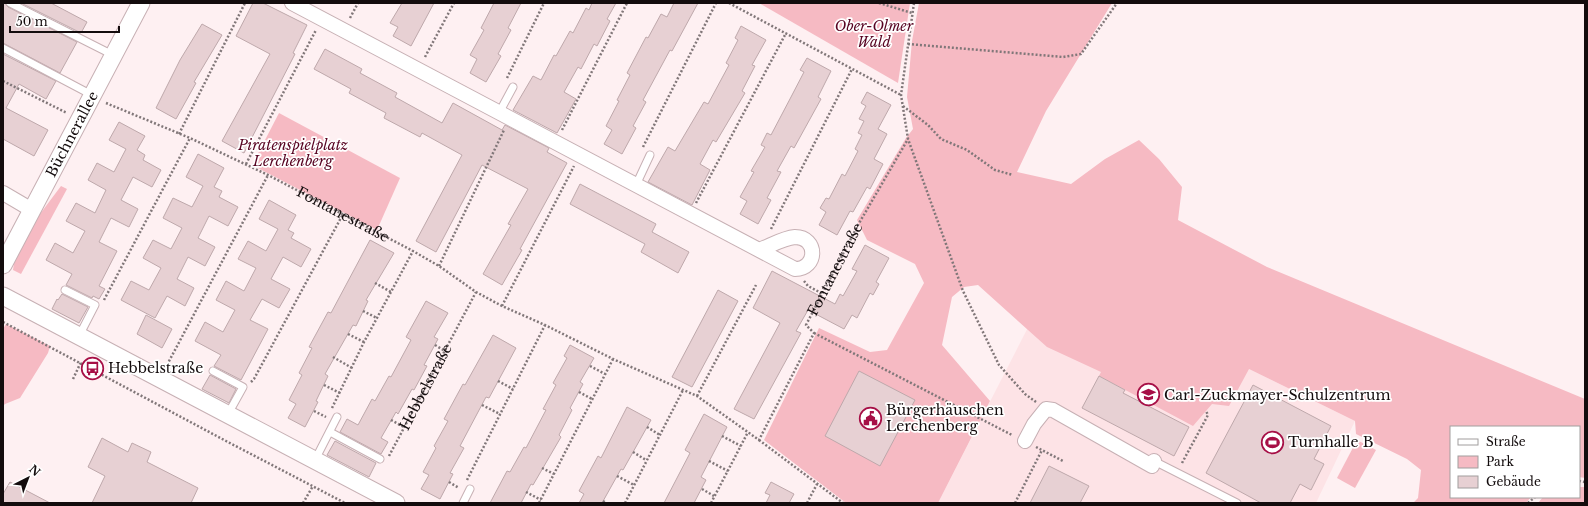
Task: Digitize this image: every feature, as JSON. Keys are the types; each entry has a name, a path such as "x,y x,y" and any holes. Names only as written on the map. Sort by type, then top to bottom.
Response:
{"street":[{"name":"Büchnerallee","path":"3,265 32,210 98,98 114,55 142,3"},
{"path":"292,3 795,269"},
{"path":"3,193 32,210"},
{"name":"Fontanestraße","path":"760,250 789,238 802,238 811,246 813,255 807,265 800,269 795,269"},
{"path":"3,296 396,503"},
{"path":"1025,441 1034,424 1046,409 1053,410 1152,466 1154,461"}],"lane":[{"path":"10,3 114,55"},
{"path":"3,48 98,98"},
{"path":"504,116 513,87"},
{"path":"636,185 650,155"},
{"path":"65,290 95,305 79,336"},
{"path":"213,371 243,386 228,414"},
{"path":"314,460 337,418"},
{"path":"330,432 383,460"},
{"path":"1154,461 1237,503"},
{"path":"464,503 470,488"}],"path":[{"path":"179,134 245,3"},
{"path":"418,70 454,3"},
{"path":"506,81 544,3"},
{"path":"555,143 627,3"},
{"path":"640,152 716,3"},
{"path":"729,3 901,95"},
{"path":"879,3 912,13"},
{"path":"914,3 901,95 908,139 964,291 999,365 1025,394 1046,409"},
{"path":"908,44 1063,57 1081,54 1117,3"},
{"path":"246,164 322,19"},
{"path":"690,214 786,33"},
{"path":"760,250 780,214 852,69"},
{"path":"3,81 70,115"},
{"name":"Fontanestraße","path":"98,98 246,164 412,251 439,266 476,292 502,306 545,325 613,359 697,396 759,440 814,333 806,325 858,224 908,139"},
{"path":"902,106 928,125 941,139 967,150 995,170 1013,175"},
{"path":"439,266 504,116"},
{"path":"95,305 104,299 190,138"},
{"path":"502,306 579,155"},
{"path":"164,370 268,175"},
{"path":"243,386 254,379 342,214"},
{"path":"337,418 332,408 364,342 412,251"},
{"path":"795,269 808,286 823,294"},
{"path":"375,283 390,292"},
{"path":"697,396 756,285"},
{"name":"Hebbelstraße","path":"383,460 404,427 476,292"},
{"path":"364,310 377,318"},
{"path":"3,322 345,503"},
{"path":"470,488 467,480 545,325"},
{"path":"814,333 1063,461"},
{"path":"348,334 364,342"},
{"path":"435,345 445,350"},
{"path":"334,357 352,368"},
{"path":"526,492 540,501 613,359"},
{"path":"74,379 81,362"},
{"path":"590,366 605,374"},
{"path":"498,381 513,389"},
{"path":"324,385 340,393"},
{"path":"625,503 682,390"},
{"path":"579,392 592,400"},
{"path":"482,405 500,414"},
{"path":"1177,472 1208,415 1206,411"},
{"path":"391,420 404,427"},
{"path":"646,427 660,435"},
{"path":"711,503 748,432"},
{"path":"722,436 741,446"},
{"path":"759,440 843,503"},
{"path":"1014,503 1042,450"},
{"path":"633,452 646,460"},
{"path":"709,461 728,471"},
{"path":"542,468 554,474"},
{"path":"617,476 634,485"},
{"path":"807,503 817,484"},
{"path":"303,503 313,486"},
{"path":"702,488 714,496"}],"shaded area":[{"name":"Carl-Zuckmayer-Schulzentrum","path":"1039,306 1249,369 1355,421 1316,503 938,503"}],"green space":[{"name":"Ober-Olmer Wald","path":"759,3 910,3 898,83"},
{"path":"919,3 1112,3 1046,111 1017,172 1071,184 1105,159 1139,140 1159,159 1182,187 1178,220 1267,267 1585,399 1585,478 1580,477 1580,426 1450,426 1450,498 1530,498 1526,503 1413,503 1418,498 1421,470 1407,459 1356,434 1355,421 1249,369 1229,406 1212,404 1193,426 1099,376 1101,372 1047,347 978,285 964,287 952,297 942,345 990,401 938,503 846,503 764,440 819,328 870,352 887,350 924,283 915,264 867,240 857,220 906,138 913,129 907,97 912,41"},
{"name":"Piratenspielplatz Lerchenberg","path":"279,113 400,178 377,230 252,165"},
{"path":"61,186 67,189 21,274 13,270 14,263 37,218"},
{"path":"6,324 50,346 48,353 20,398 3,406 3,329"},
{"path":"1357,440 1376,450 1355,488 1337,478"},
{"path":"1580,487 1585,487 1585,503 1538,503 1542,498 1580,498"}],"building":[{"path":"3,3 5,3 8,7 77,42 60,73 3,43"},
{"path":"21,3 51,3 87,22 81,33"},
{"path":"253,3 263,3 307,25 293,53 295,54 244,153 222,141 270,54 236,36"},
{"path":"402,3 434,3 411,46 393,36 398,27 390,23"},
{"path":"494,3 521,3 508,28 511,30 498,54 501,56 486,82 470,73 477,59 470,55 484,30 481,28"},
{"path":"592,3 616,3 607,19 610,21 597,46 594,44 581,69 578,67 564,92 576,99 557,133 513,110 533,76 541,80 554,55 556,56 570,31 573,33 586,8 589,10"},
{"path":"674,3 698,3 643,100 646,102 633,126 636,128 622,154 604,144 612,130 606,126 630,75 627,73 646,37 648,38 661,14 667,17"},
{"path":"202,24 222,35 194,82 196,83 176,119 156,108 180,60"},
{"path":"741,26 766,40 752,65 755,66 742,91 745,93 716,142 713,140 700,164 710,170 692,205 648,182 668,147 675,151 704,102 708,104 729,65 726,63 738,40 735,38"},
{"path":"325,49 362,69 360,73 397,93 395,97 442,123 453,103 502,130 505,125 549,148 547,152 567,163 502,285 483,274 511,225 508,224 528,189 482,165 436,252 416,241 462,155 422,133 420,137 384,118 386,113 349,93 351,89 314,69"},
{"path":"3,54 56,81 46,99 19,84 6,108 48,130 34,156 3,139"},
{"path":"807,58 831,71 818,97 821,99 794,148 791,146 777,171 781,172 767,198 771,200 758,224 740,214 747,201 740,197 754,172 751,171 765,147 761,145 767,133 771,135 804,72 800,70"},
{"path":"867,92 891,105 878,129 887,134 874,159 883,164 870,189 867,187 853,212 850,211 837,235 819,225 826,212 820,208 826,198 829,199 842,174 845,176 858,151 855,149 862,135 858,133 864,121 859,119 866,106 861,103"},
{"path":"119,122 145,136 137,150 145,155 143,160 161,170 152,187 133,177 121,200 138,209 129,227 111,218 99,242 117,251 99,286 105,289 99,299 93,296 92,298 66,285 72,274 46,260 55,243 73,253 85,231 66,221 76,203 95,213 106,190 88,180 97,163 114,172 126,149 109,140"},
{"path":"198,154 224,168 214,187 222,191 219,197 238,207 228,226 209,216 198,238 215,247 205,266 188,257 177,279 194,288 185,306 167,296 155,318 121,300 131,281 149,290 161,268 143,258 153,240 171,249 182,228 163,218 173,198 192,207 203,186 186,177"},
{"path":"580,184 656,224 652,232 689,252 678,273 641,252 645,244 570,204"},
{"path":"269,200 296,215 288,230 294,233 291,238 311,249 301,267 283,257 271,279 290,289 279,308 262,299 250,320 268,329 241,380 214,366 221,355 195,341 205,322 223,332 235,310 216,300 226,281 244,291 256,268 238,259 248,241 266,251 278,229 259,219"},
{"path":"370,240 394,253 366,300 368,301 356,326 353,325 325,374 328,376 316,401 318,402 305,427 288,418 296,404 289,400 302,375 299,373 312,348 309,347 328,312 331,313"},
{"path":"865,245 889,258 876,282 879,284 873,295 870,293 857,318 852,315 844,329 808,310 796,331 801,333 754,419 734,409 780,323 753,308 772,271 835,304 840,294 843,296 857,271 852,269"},
{"path":"718,290 738,301 692,387 672,377"},
{"path":"62,294 88,307 79,323 52,309 57,299 58,300"},
{"path":"426,301 448,313 434,337 438,339 424,365 427,366 414,390 412,389 398,414 396,412 381,438 388,442 381,454 340,432 347,419 358,425 372,399 375,401 389,376 391,377 411,340 406,337"},
{"path":"146,315 172,329 162,348 137,334"},
{"path":"493,335 516,348 489,398 486,397 460,446 464,448 450,473 453,474 440,499 421,489 429,475 423,472 436,448 434,446 448,421 444,419 463,384 465,385"},
{"path":"570,345 594,358 580,382 583,384 570,408 572,410 559,435 561,437 533,485 531,484 521,503 490,503 507,471 510,472 524,447 526,448 546,410 543,409 556,385 553,383 567,358 564,356"},
{"name":"Bürgerhäuschen Lerchenberg","path":"859,371 915,400 880,466 825,436"},
{"path":"210,375 236,389 229,403 202,389"},
{"path":"1099,376 1125,390 1123,393 1189,427 1174,456 1082,408"},
{"name":"Turnhalle B","path":"1253,385 1331,426 1314,459 1324,464 1311,490 1300,484 1290,503 1261,503 1206,473"},
{"path":"627,407 651,420 623,470 621,469 602,503 579,503 584,494 579,491 598,456 601,458"},
{"path":"704,414 727,427 701,477 706,480 694,503 664,503 690,453 685,450"},
{"path":"102,438 128,452 132,443 151,452 147,462 198,488 191,503 92,503 105,476 88,467"},
{"path":"335,441 376,463 369,477 327,455"},
{"path":"1049,466 1089,486 1080,503 1030,503"},
{"path":"10,482 50,503 3,503 3,494"},
{"path":"771,482 794,494 789,503 766,503 770,495 765,493"}],"place":[{"name":"Hebbelstraße","path":"92,368"},
{"name":"Carl-Zuckmayer-Schulzentrum","path":"1148,395"},
{"name":"Bürgerhäuschen Lerchenberg","path":"870,418"},
{"name":"Turnhalle B","path":"1272,442"}]}
